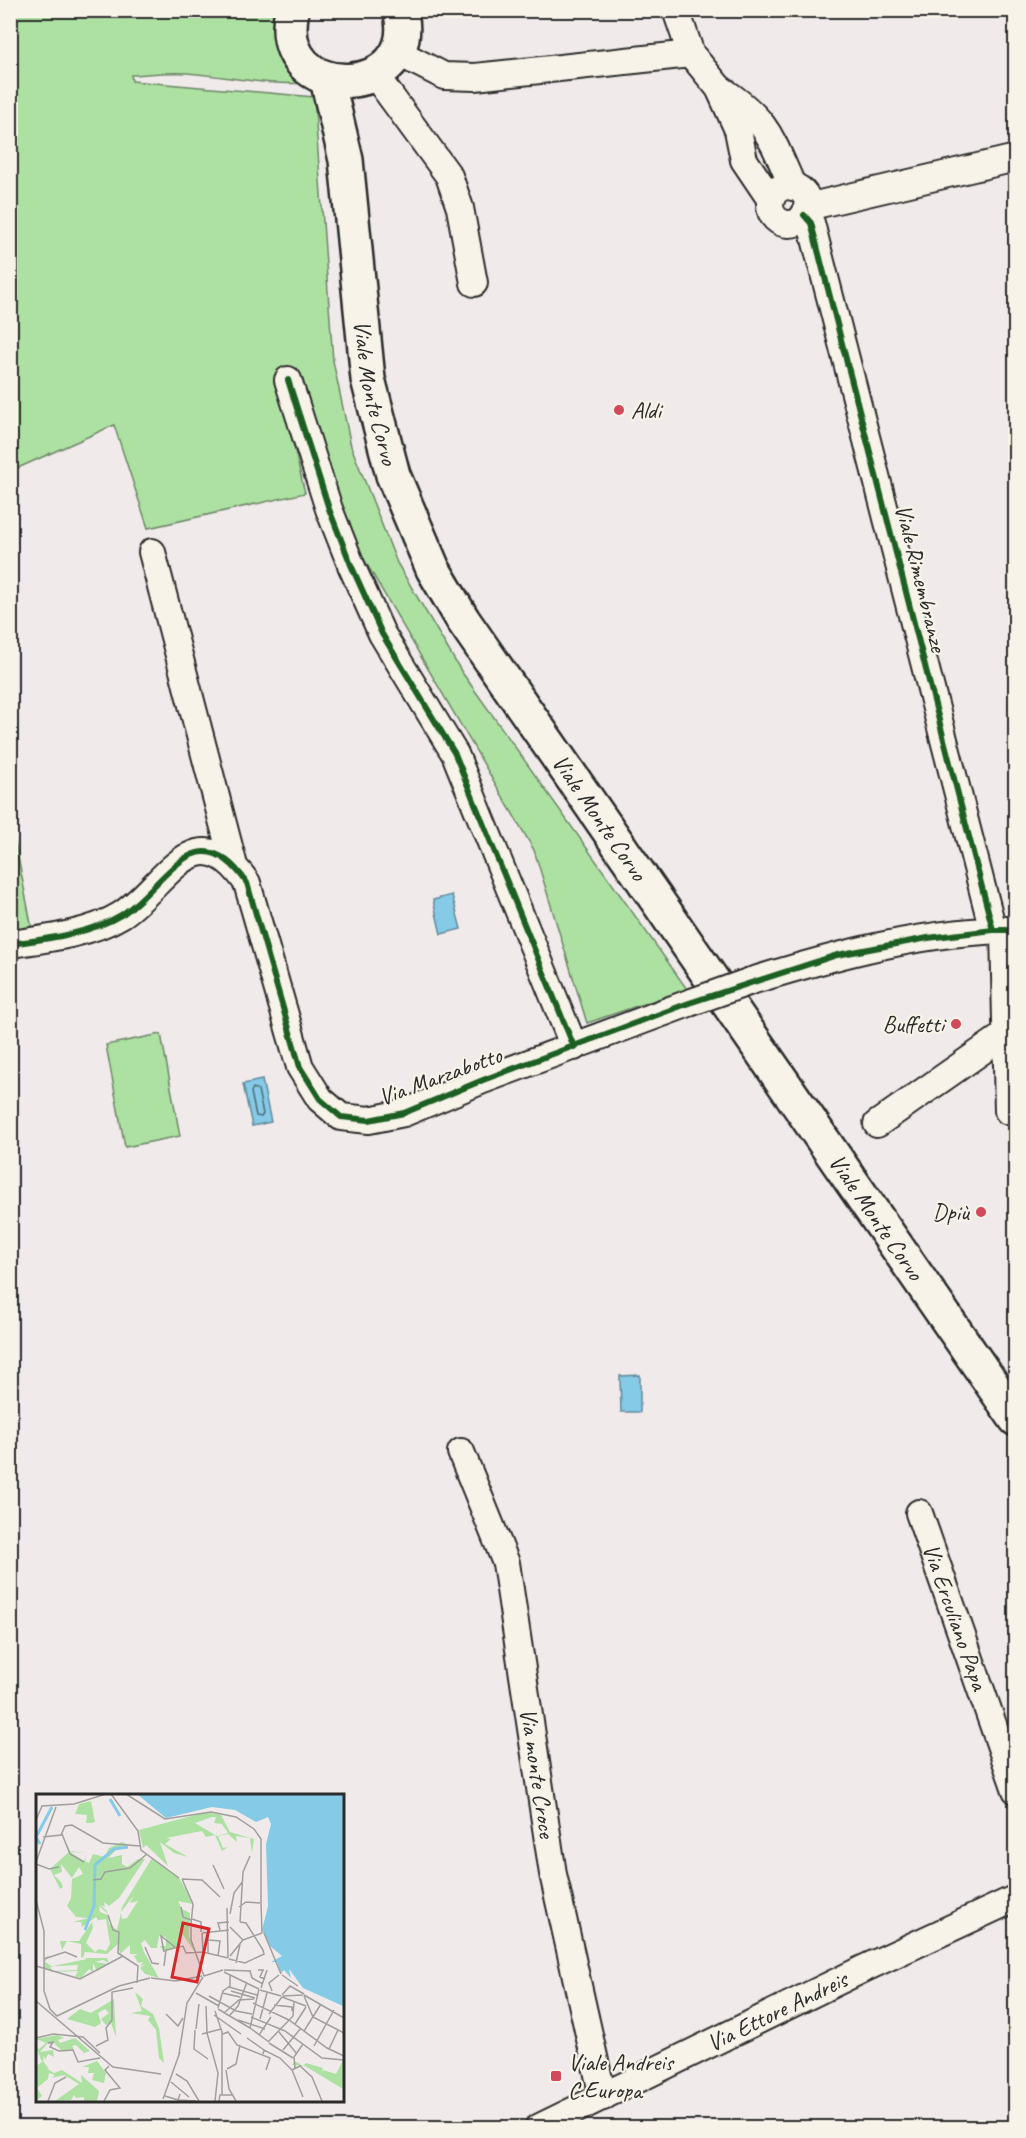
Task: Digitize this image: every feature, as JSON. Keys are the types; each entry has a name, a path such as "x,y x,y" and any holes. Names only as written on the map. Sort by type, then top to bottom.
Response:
{"main road":[{"path":"292,10 290,24 294,48 308,68 363,72 403,29 400,10"},
{"name":"Viale Monte Corvo","path":"363,72 346,160 368,379 393,475 433,569 463,620 1013,1414"}],"street":[{"path":"676,10 690,54 719,88 738,130 744,160 771,200 771,212 780,222 792,223 801,203"},
{"path":"363,72 475,77 690,54"},
{"path":"363,72 449,176 460,208 474,284"},
{"name":"Viale Rimembranze","path":"719,88 747,106 766,127 811,223 1004,930 1008,1112"},
{"path":"771,200 778,190 801,203 1016,158"},
{"path":"288,380 329,509 351,565 382,634 455,754 574,1047"},
{"name":"Via Marzabotto","path":"152,552 233,862 247,883 300,1067 320,1100 341,1118 369,1120 404,1113 483,1080 689,1003 837,955 1004,930"},
{"path":"10,944 40,940 99,926 122,914 178,862 191,854 212,852 233,862"},
{"path":"877,1124 1006,1034"},
{"name":"Via monte Croce","path":"461,1452 506,1563 553,1874 603,2097"},
{"name":"Via Erculiano Papa","path":"919,1513 1016,1790"},
{"name":"Via Ettore Andreis","path":"538,2127 853,1974 1016,1898"}],"green space":[{"path":"10,11 277,11 275,35 279,52 289,66 307,83 261,82 180,73 131,75 132,81 314,97 333,361 351,446 397,563 461,671 687,989 587,1023 534,850 341,520 300,375 277,377 305,493 148,528 114,425 11,471"},
{"path":"11,821 32,929 11,929"},
{"path":"161,1034 180,1136 125,1147 106,1045"}],"water":[{"path":"452,895 461,929 441,934 433,900"},
{"path":"262,1080 271,1122 252,1126 243,1084"},
{"path":"640,1375 640,1412 621,1412 620,1376"}],"cycle path":[{"path":"804,215 811,223 993,930"},
{"path":"288,380 329,509 351,565 382,634 455,754 574,1047"},
{"path":"10,944 67,935 96,927 121,915 137,903 181,861 196,853 212,853 229,862 247,883 300,1067 320,1099 341,1117 369,1120 404,1113 483,1080 689,1003 837,955 928,938 993,930 1016,930"}],"place":[{"name":"Aldi","path":"619,410"},
{"name":"Buffetti","path":"956,1024"},
{"name":"Dpiù","path":"981,1212"},
{"name":"Viale Andreis C.Europa","path":"556,2076"}]}
